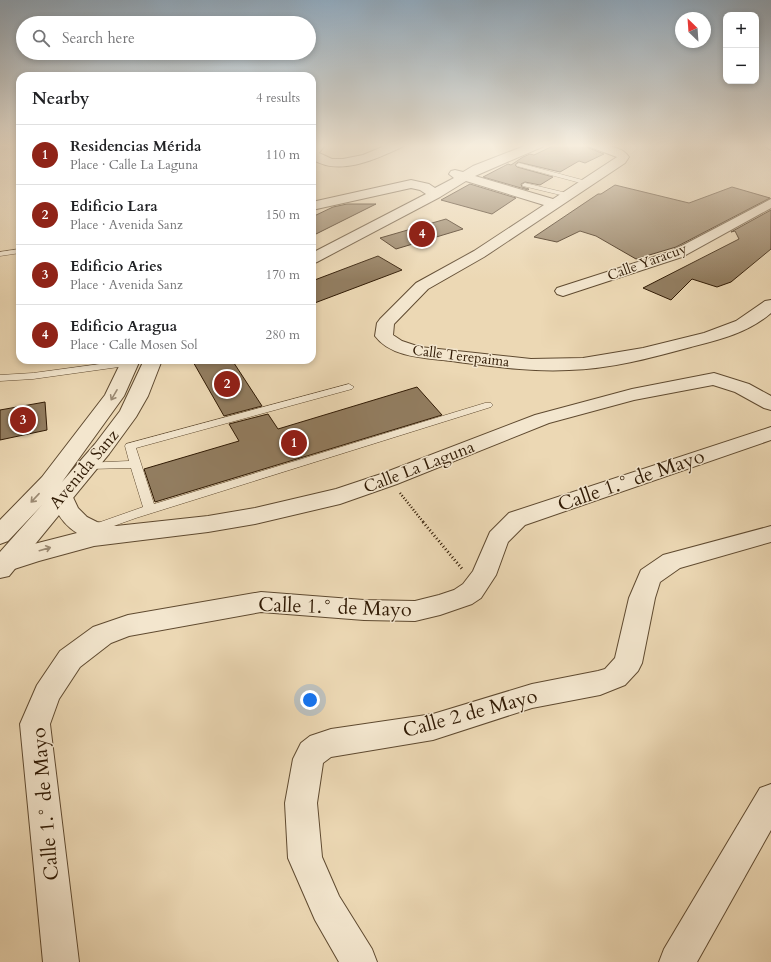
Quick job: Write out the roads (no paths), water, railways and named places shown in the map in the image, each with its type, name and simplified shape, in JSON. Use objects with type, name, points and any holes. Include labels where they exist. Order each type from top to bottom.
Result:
[{"type":"street","points":[[316,205],[384,190]]},
{"type":"street","points":[[429,190],[435,194]]},
{"type":"street","points":[[316,257],[440,190]]},
{"type":"street","points":[[529,190],[558,196]]},
{"type":"street","name":"Calle Terepaima","points":[[572,190],[558,196],[479,254],[422,286],[386,323],[384,336],[389,341],[401,347],[420,352],[510,362],[568,365],[629,357],[709,338],[737,328],[754,319],[771,305]]},
{"type":"street","name":"Calle Yaracuy","points":[[563,291],[677,254],[771,203]]},
{"type":"street","name":"Avenida Sanz","points":[[0,535],[50,482],[114,396],[129,364]]},
{"type":"street","name":"Avenida Sanz","points":[[4,566],[129,413],[151,364]]},
{"type":"street","name":"Calle La Laguna","points":[[4,566],[65,544],[94,537],[208,524],[255,516],[340,496],[389,479],[542,419],[632,395],[714,379],[742,388],[771,404]]},
{"type":"street","name":"Calle 1.° de Mayo","points":[[61,962],[35,724],[47,694],[70,659],[102,635],[128,626],[261,602],[364,610],[415,611],[440,605],[464,597],[472,591],[484,574],[498,538],[517,519],[771,433]]},
{"type":"street","name":"Calle La Laguna","points":[[62,496],[64,505],[69,515],[77,522],[92,529],[120,534]]},
{"type":"street","name":"Calle 2 de Mayo","points":[[359,962],[327,908],[305,858],[301,803],[308,759],[312,752],[321,746],[331,743],[433,727],[532,696],[600,683],[615,677],[628,663],[642,598],[650,577],[672,561],[771,534]]},
{"type":"street","points":[[677,962],[771,799]]},
{"type":"lane","points":[[541,190],[558,196]]},
{"type":"lane","points":[[556,190],[558,196]]},
{"type":"lane","points":[[0,254],[16,252]]},
{"type":"lane","points":[[0,378],[33,376],[116,364]]},
{"type":"lane","points":[[150,510],[130,448],[133,445],[348,388]]},
{"type":"lane","points":[[92,529],[488,405]]},
{"type":"lane","points":[[88,465],[136,464]]},
{"type":"place","name":"Edificio Aragua","points":[[422,234]]},
{"type":"place","name":"Edificio Lara","points":[[227,384]]},
{"type":"place","name":"Edificio Aries","points":[[23,420]]},
{"type":"place","name":"Residencias Mérida","points":[[294,443]]}]
